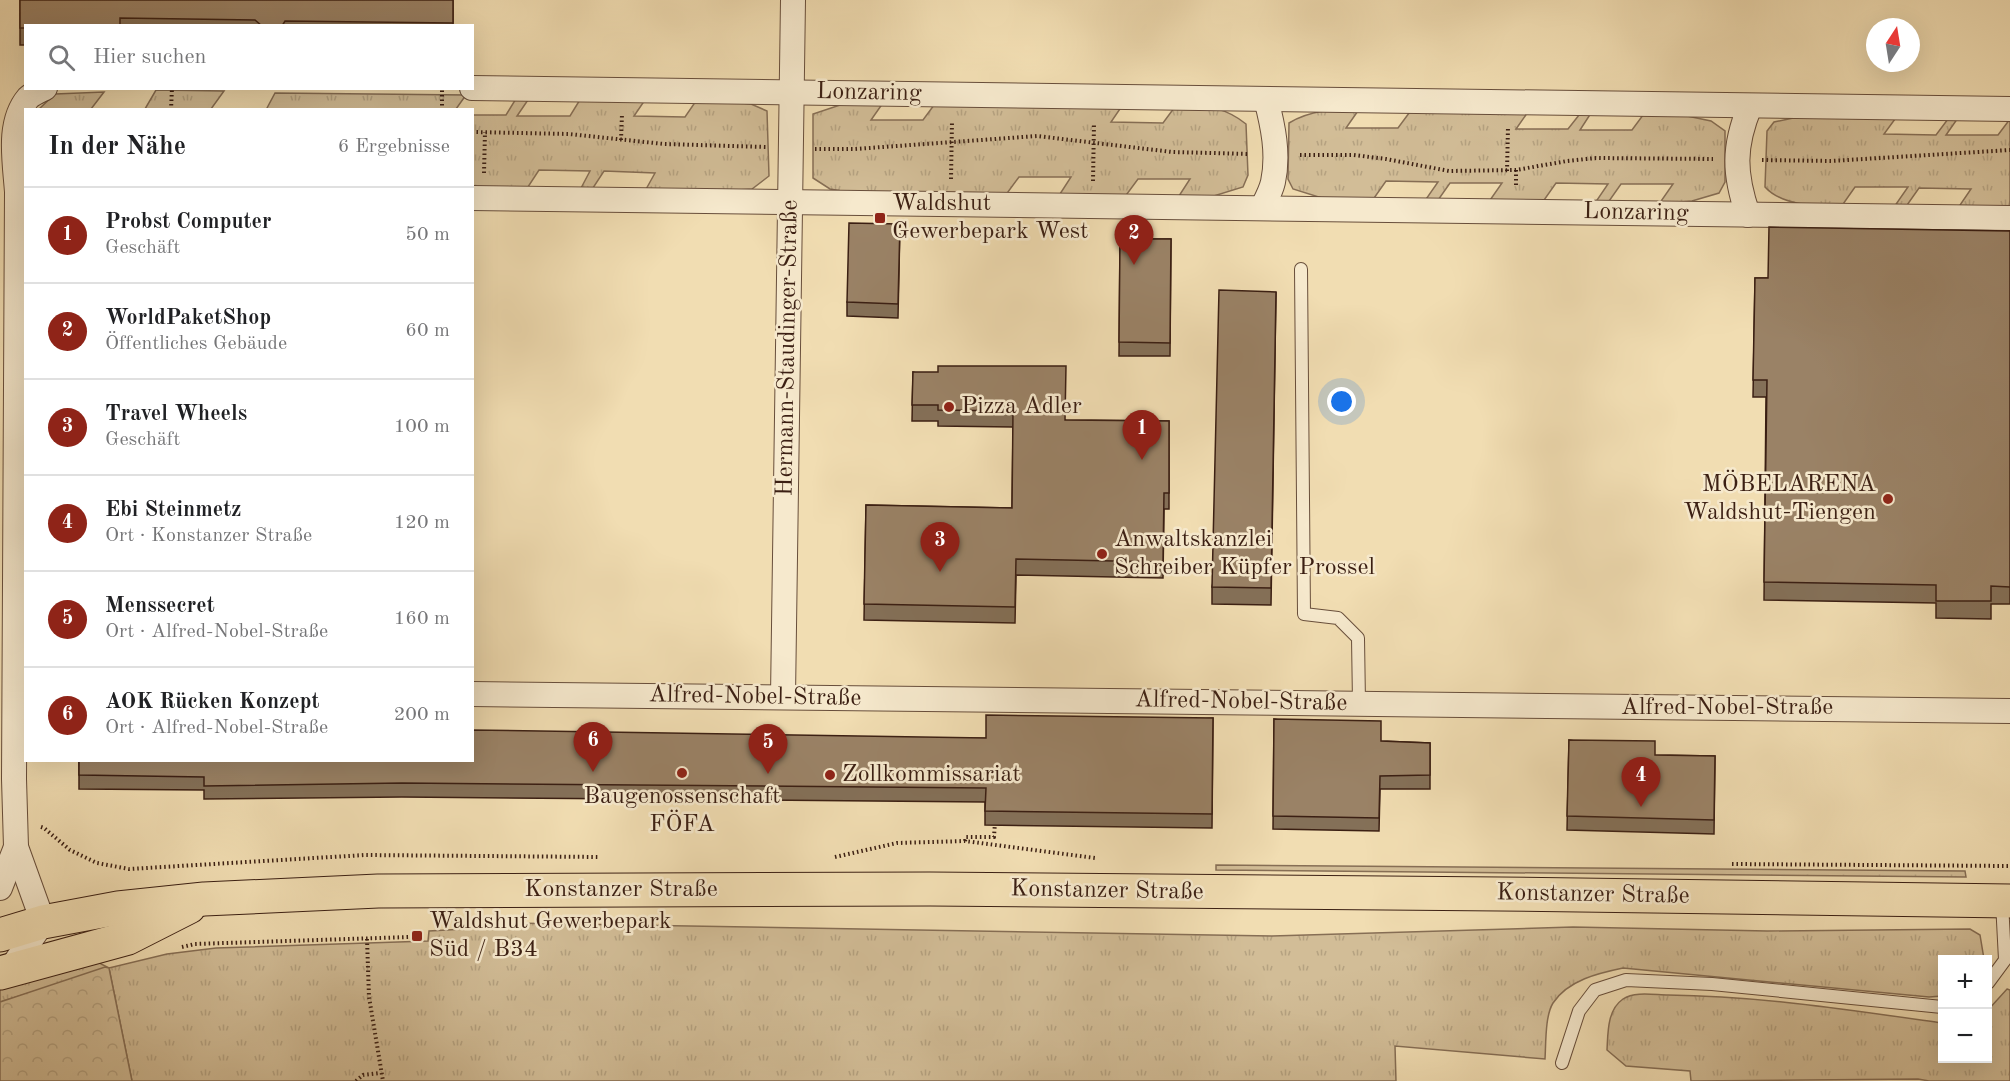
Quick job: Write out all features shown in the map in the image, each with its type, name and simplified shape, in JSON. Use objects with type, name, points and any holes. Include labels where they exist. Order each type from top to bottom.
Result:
[{"type":"main road","name":"Konstanzer Straße","points":[[0,935],[44,922],[118,908],[204,899],[378,891],[942,889],[2006,900]]},
{"type":"main road","name":"Konstanzer Straße","points":[[5,971],[128,938],[204,899]]},
{"type":"street","name":"Hermann-Staudinger-Straße","points":[[783,696],[794,0]]},
{"type":"street","name":"Lonzaring","points":[[474,88],[2010,109]]},
{"type":"street","points":[[5,971],[44,922],[16,847],[13,688],[21,192],[14,138],[19,112],[37,92]]},
{"type":"street","points":[[1262,208],[1273,183],[1276,154],[1273,126],[1266,99]]},
{"type":"street","points":[[1748,215],[1740,191],[1737,160],[1741,129],[1750,106]]},
{"type":"street","name":"Lonzaring","points":[[478,198],[2010,218]]},
{"type":"street","name":"Alfred-Nobel-Straße","points":[[474,694],[2010,711]]},
{"type":"street","points":[[0,888],[16,847]]},
{"type":"lane","points":[[1301,269],[1304,614],[1338,618],[1358,638],[1359,704]]},
{"type":"lane","points":[[1992,978],[2005,960],[2006,900]]},
{"type":"lane","points":[[1562,1063],[1579,1011],[1595,990],[1626,980],[1712,984],[1938,1007]]},
{"type":"path","points":[[171,108],[172,90]]},
{"type":"path","points":[[442,90],[442,108]]},
{"type":"path","points":[[951,204],[952,94]]},
{"type":"path","points":[[1090,206],[1094,96]]},
{"type":"path","points":[[1507,171],[1508,102]]},
{"type":"path","points":[[474,132],[569,134],[664,144],[855,149],[1037,136],[1172,152],[1354,155],[1449,171],[1507,171],[1596,158],[1831,161],[2010,150]]},
{"type":"path","points":[[478,198],[485,132]]},
{"type":"path","points":[[965,841],[966,837],[994,837],[995,817]]},
{"type":"path","points":[[172,948],[195,944],[410,937]]},
{"type":"path","points":[[366,939],[369,997],[383,1081]]},
{"type":"path","points":[[356,1081],[363,1075],[380,1073]]},
{"type":"green space","points":[[156,90],[224,91],[212,108],[146,108]]},
{"type":"green space","points":[[104,92],[92,108],[40,108],[55,94]]},
{"type":"green space","points":[[275,93],[466,95],[457,108],[267,108]]},
{"type":"green space","points":[[517,97],[530,97],[517,116],[570,116],[581,98],[647,97],[634,116],[685,117],[698,98],[751,104],[767,111],[769,176],[752,189],[694,193],[645,191],[655,173],[604,171],[591,191],[580,190],[590,171],[539,170],[526,190],[474,189],[474,115],[506,115]]},
{"type":"green space","points":[[885,100],[871,120],[923,120],[937,101],[1124,103],[1111,122],[1163,123],[1177,104],[1213,108],[1222,110],[1246,124],[1248,175],[1243,187],[1204,199],[1177,199],[1190,179],[1138,179],[1124,198],[1058,197],[1071,177],[1019,177],[1005,196],[866,195],[830,189],[813,178],[813,114],[846,103]]},
{"type":"green space","points":[[1360,108],[1346,128],[1398,128],[1412,109],[1530,109],[1516,129],[1568,129],[1583,110],[1593,110],[1580,130],[1632,130],[1646,111],[1668,112],[1711,121],[1725,131],[1725,182],[1719,193],[1692,201],[1659,204],[1673,184],[1621,184],[1607,204],[1595,203],[1608,184],[1556,183],[1542,203],[1488,203],[1502,183],[1450,183],[1436,203],[1424,202],[1438,182],[1386,181],[1372,201],[1325,199],[1293,189],[1288,179],[1289,123],[1314,113]]},
{"type":"green space","points":[[1812,114],[1898,115],[1884,134],[1936,135],[1951,115],[1960,115],[1946,135],[1998,135],[2010,119],[2010,209],[1958,208],[1971,189],[1919,188],[1905,208],[1894,207],[1908,187],[1855,187],[1841,207],[1800,204],[1781,198],[1765,187],[1767,131],[1774,122]]},
{"type":"green space","points":[[1216,865],[1965,871],[1966,877],[1216,870]]},
{"type":"green space","points":[[510,923],[1272,936],[1573,927],[1767,931],[1970,929],[1980,935],[1983,955],[1938,955],[1938,996],[1929,997],[1623,968],[1604,972],[1575,983],[1559,995],[1553,1003],[1546,1030],[1545,1059],[1395,1046],[1396,1081],[132,1081],[109,968],[167,954],[216,948],[428,941],[429,931]]},
{"type":"green space","points":[[95,956],[101,964],[109,968],[0,1002],[0,987]]},
{"type":"green space","points":[[105,967],[109,968],[132,1081],[0,1081],[0,1002]]},
{"type":"green space","points":[[2007,989],[2010,990],[2010,1081],[1918,1079],[1691,1081],[1690,1071],[1626,1066],[1607,1050],[1609,1022],[1614,1009],[1623,999],[1645,994],[1771,1001],[1938,1022],[1938,1063],[1992,1063],[1992,1006]]},
{"type":"building","points":[[20,0],[453,0],[453,23],[285,21],[283,24],[260,24],[255,20],[120,18],[120,24],[24,24],[24,28],[20,28]]},
{"type":"building","points":[[849,223],[900,224],[898,304],[847,302]]},
{"type":"building","name":"MÖBELARENA Waldshut-Tiengen","points":[[1769,227],[2010,231],[2010,587],[1991,586],[1991,601],[1936,601],[1936,585],[1764,582],[1767,380],[1753,380],[1755,278],[1768,278]]},
{"type":"building","points":[[1120,239],[1171,239],[1170,343],[1119,342]]},
{"type":"building","points":[[1219,290],[1276,292],[1271,588],[1212,587]]},
{"type":"building","points":[[938,366],[1066,366],[1065,420],[1169,421],[1169,493],[1164,493],[1163,562],[1016,559],[1015,607],[864,604],[866,505],[1012,508],[1013,411],[938,410],[938,405],[912,405],[913,372],[938,372]]},
{"type":"building","points":[[986,715],[1213,718],[1212,814],[985,811],[986,788],[402,783],[204,786],[204,777],[79,775],[79,762],[474,762],[474,730],[986,738]]},
{"type":"building","points":[[1274,719],[1381,721],[1381,741],[1430,743],[1430,775],[1380,776],[1379,818],[1273,816]]},
{"type":"building","points":[[1569,740],[1655,741],[1655,755],[1715,756],[1714,820],[1567,816]]},
{"type":"place","name":"Waldshut Gewerbepark West","points":[[880,218]]},
{"type":"place","name":"WorldPaketShop","points":[[1134,265]]},
{"type":"place","name":"Pizza Adler","points":[[949,407]]},
{"type":"place","name":"Probst Computer","points":[[1142,460]]},
{"type":"place","name":"MÖBELARENA Waldshut-Tiengen","points":[[1888,499]]},
{"type":"place","name":"Anwaltskanzlei Schreiber Küpfer Prossel","points":[[1102,554]]},
{"type":"place","name":"Travel Wheels","points":[[940,572]]},
{"type":"place","name":"AOK Rücken Konzept","points":[[593,772]]},
{"type":"place","name":"Baugenossenschaft FÖFA","points":[[682,773]]},
{"type":"place","name":"Menssecret","points":[[768,774]]},
{"type":"place","name":"Zollkommissariat","points":[[830,775]]},
{"type":"place","name":"Ebi Steinmetz","points":[[1641,807]]},
{"type":"place","name":"Waldshut Gewerbepark Süd / B34","points":[[417,936]]}]
